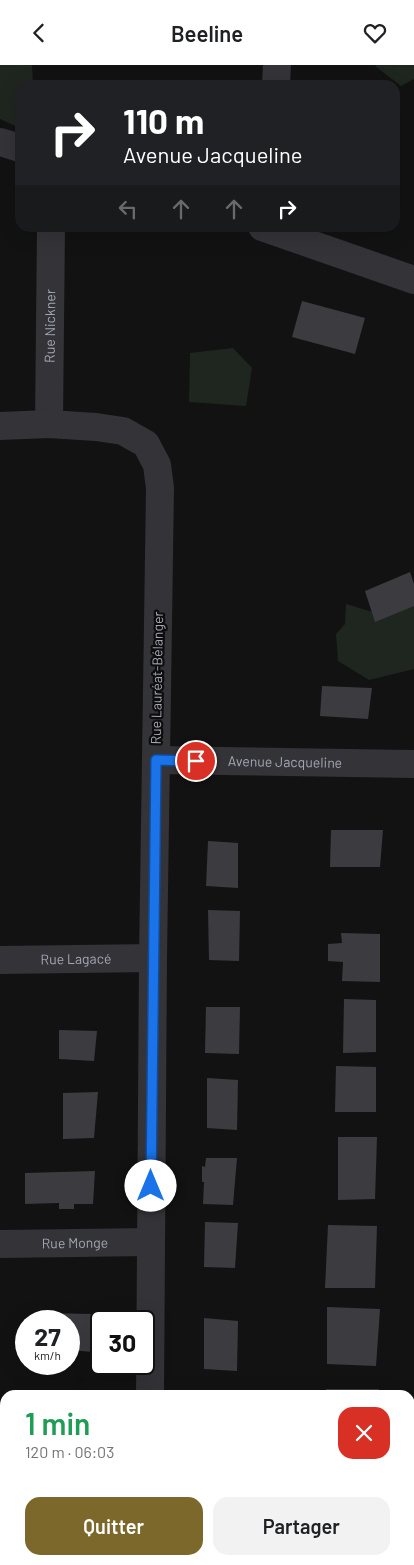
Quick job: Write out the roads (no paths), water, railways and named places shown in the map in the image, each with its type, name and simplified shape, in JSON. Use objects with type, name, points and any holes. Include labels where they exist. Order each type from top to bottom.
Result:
[{"type":"street","points":[[276,80],[277,65]]},
{"type":"street","points":[[0,142],[15,146]]},
{"type":"street","name":"Rue Nickner","points":[[49,425],[51,232]]},
{"type":"street","points":[[278,232],[414,281]]},
{"type":"street","name":"Rue Lauréat-Bélanger","points":[[0,426],[49,425],[96,427],[123,431],[146,444],[156,465],[160,488],[153,958],[150,1390]]},
{"type":"street","name":"Avenue Jacqueline","points":[[156,760],[414,764]]},
{"type":"street","name":"Rue Lagacé","points":[[0,960],[153,958]]},
{"type":"street","name":"Rue Monge","points":[[0,1244],[151,1243]]}]
